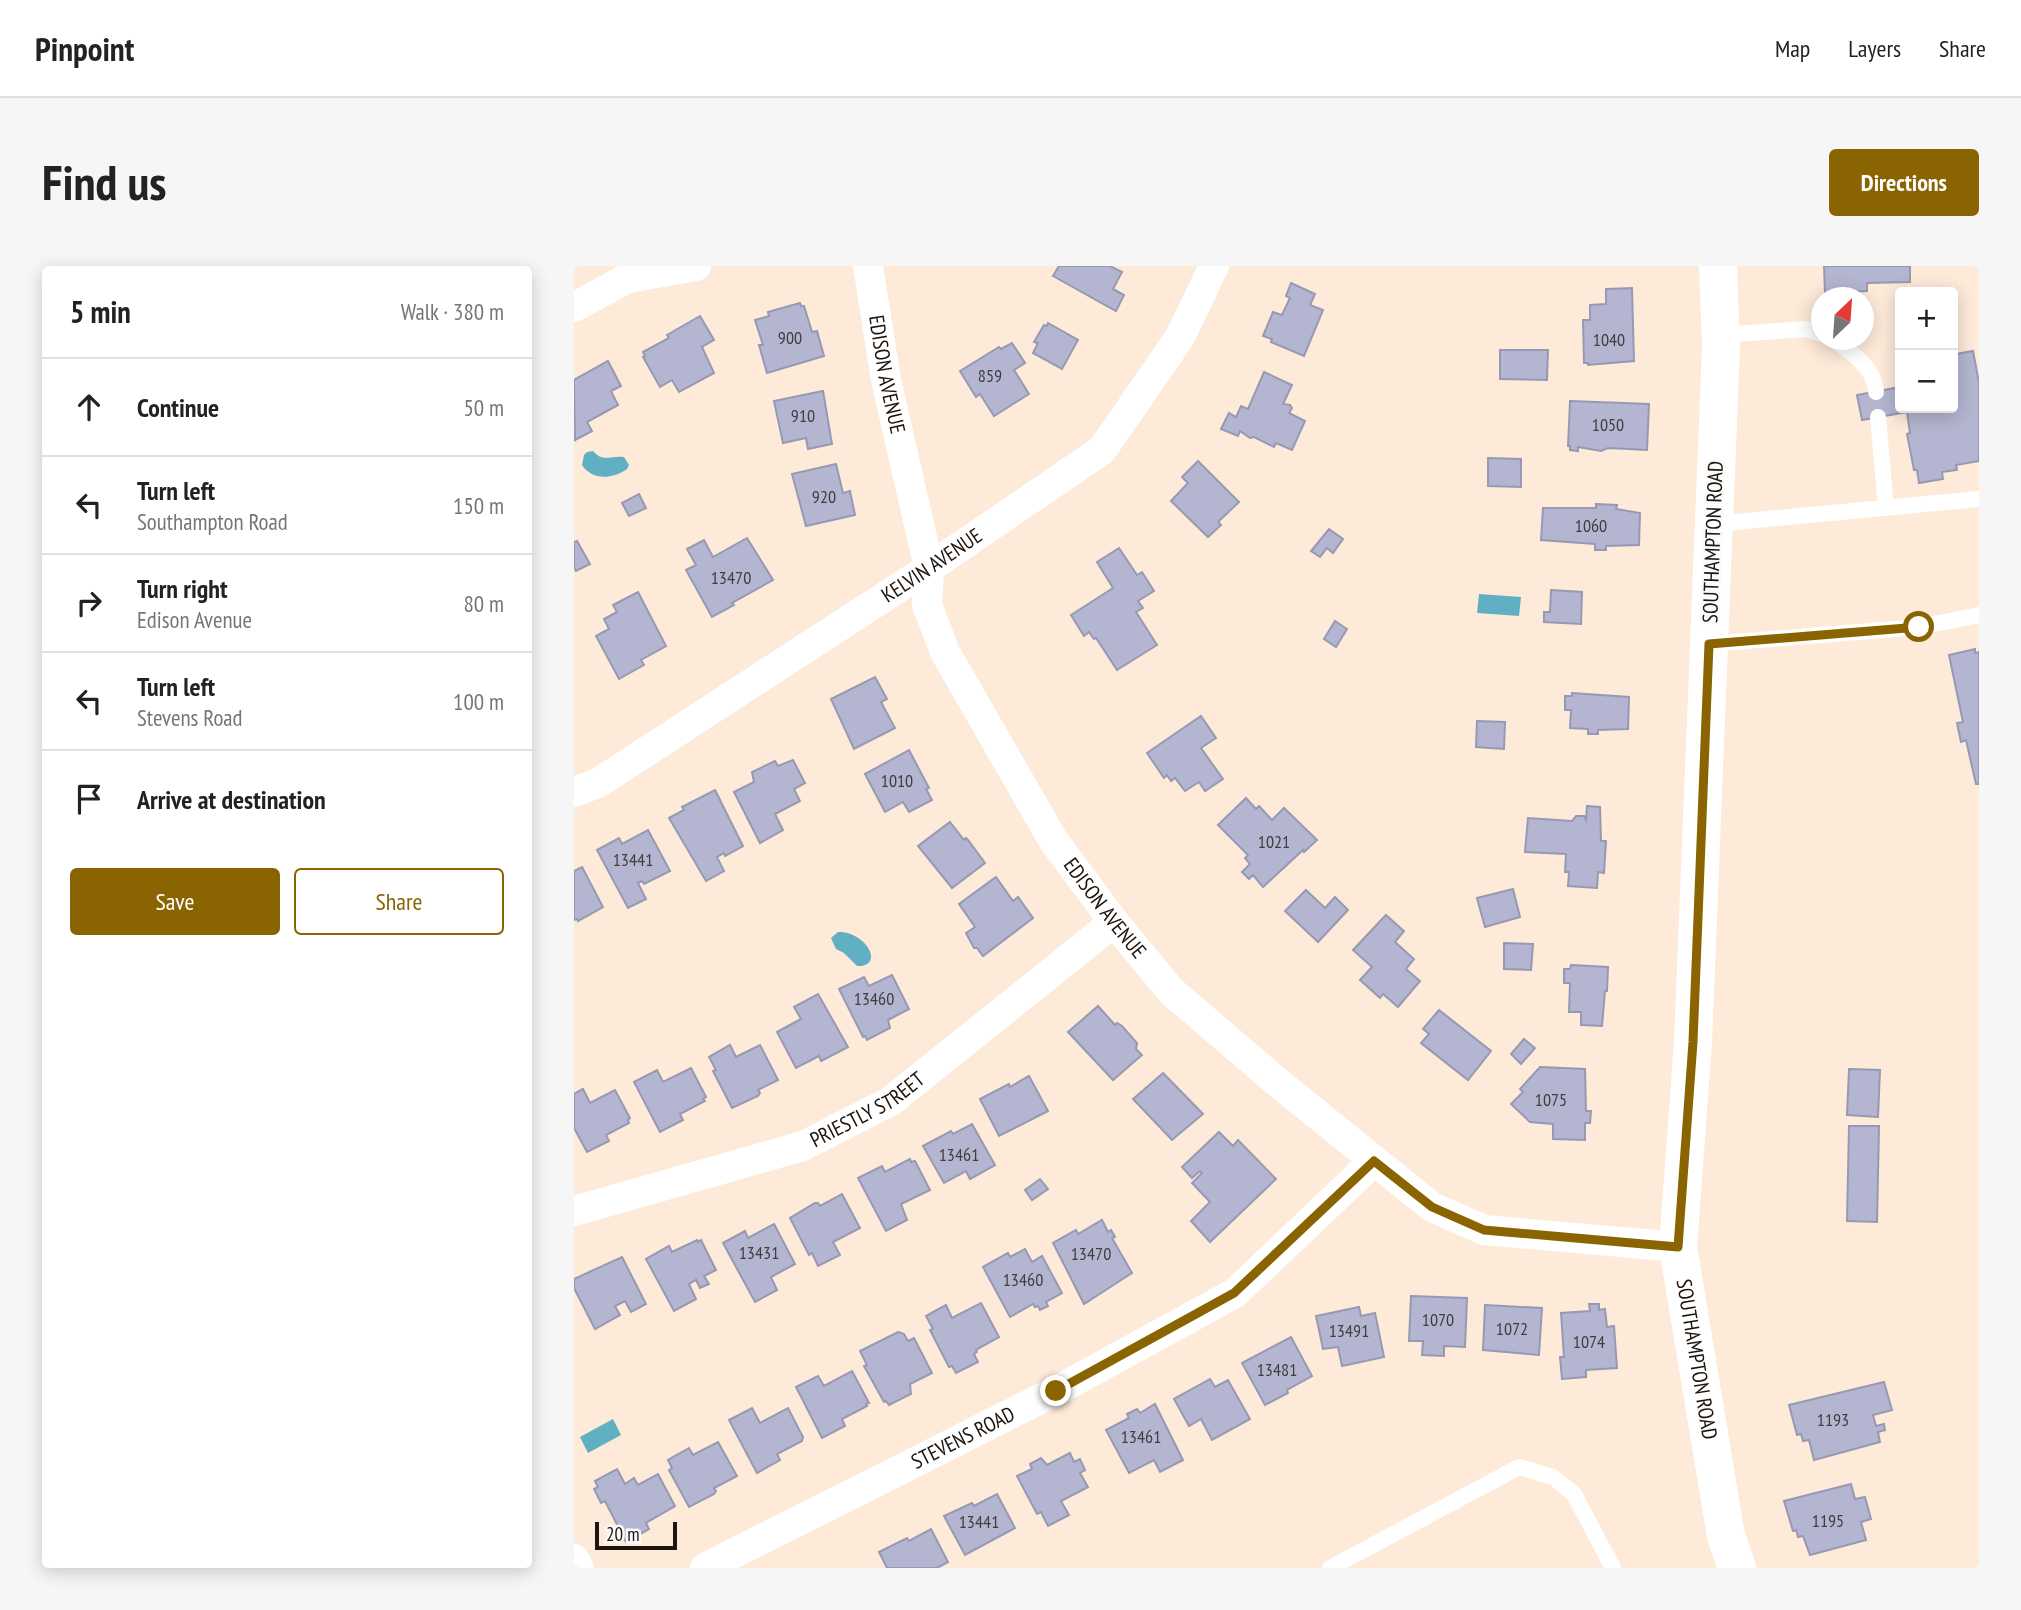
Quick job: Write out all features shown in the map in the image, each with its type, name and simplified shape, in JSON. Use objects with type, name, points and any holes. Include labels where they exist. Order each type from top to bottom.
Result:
[{"type":"street","points":[[574,307],[628,278],[696,266]]},
{"type":"street","name":"EDISON AVENUE","points":[[868,266],[886,380],[929,568],[926,605],[945,652],[1053,839],[1114,922],[1171,991],[1432,1207],[1484,1230],[1678,1247]]},
{"type":"street","name":"KELVIN AVENUE","points":[[574,792],[598,783],[929,568],[1102,450],[1181,337],[1214,266]]},
{"type":"street","name":"SOUTHAMPTON ROAD","points":[[1718,266],[1721,335],[1693,1042],[1678,1247],[1726,1536],[1737,1568]]},
{"type":"street","name":"PRIESTLY STREET","points":[[574,1211],[803,1146],[891,1101],[1114,922]]},
{"type":"street","name":"STEVENS ROAD","points":[[705,1568],[1056,1391],[1234,1293],[1374,1161]]},
{"type":"street","points":[[574,1559],[579,1568]]},
{"type":"lane","points":[[1721,335],[1811,330]]},
{"type":"lane","points":[[1848,350],[1875,379],[1876,391]]},
{"type":"lane","points":[[1878,417],[1886,508]]},
{"type":"lane","points":[[1714,524],[1979,499]]},
{"type":"lane","points":[[1709,644],[1919,627],[1979,615]]},
{"type":"lane","points":[[1330,1568],[1520,1467],[1553,1477],[1574,1494],[1613,1568]]},
{"type":"water","points":[[593,451],[604,458],[624,457],[629,465],[627,469],[609,476],[591,474],[582,465],[584,455]]},
{"type":"water","points":[[1479,594],[1521,597],[1519,616],[1477,613]]},
{"type":"water","points":[[838,932],[848,933],[864,943],[871,955],[866,965],[857,966],[836,949],[831,938]]},
{"type":"water","points":[[613,1419],[621,1435],[588,1453],[580,1437]]},
{"type":"building","points":[[1059,266],[1110,266],[1122,272],[1113,289],[1124,295],[1116,311],[1053,276]]},
{"type":"building","points":[[1824,266],[1910,266],[1910,282],[1867,283],[1867,287],[1825,287]]},
{"type":"building","points":[[1291,283],[1315,294],[1310,305],[1323,310],[1304,356],[1263,336],[1273,312],[1282,315],[1290,298],[1286,296]]},
{"type":"building","points":[[1632,288],[1634,361],[1588,365],[1584,363],[1583,320],[1590,320],[1590,305],[1606,304],[1606,289]]},
{"type":"building","points":[[800,303],[804,306],[812,332],[817,331],[824,356],[767,373],[759,345],[763,345],[755,320],[769,316],[768,312]]},
{"type":"building","points":[[700,316],[714,340],[702,347],[714,373],[679,392],[672,380],[660,387],[643,357],[643,352]]},
{"type":"building","points":[[1048,323],[1078,340],[1062,369],[1033,353],[1038,343],[1034,342]]},
{"type":"building","points":[[1012,343],[1025,363],[1014,370],[1029,394],[994,416],[980,394],[976,397],[960,371],[999,347],[1001,349]]},
{"type":"building","points":[[1500,350],[1548,350],[1547,380],[1500,379]]},
{"type":"building","points":[[1973,351],[1979,383],[1979,461],[1956,465],[1957,470],[1942,472],[1943,479],[1919,483],[1907,434],[1910,433],[1907,413],[1958,413],[1958,354]]},
{"type":"building","points":[[608,361],[621,386],[611,391],[618,405],[587,422],[592,431],[575,440],[574,380]]},
{"type":"building","points":[[1264,372],[1292,385],[1283,404],[1290,405],[1292,408],[1289,413],[1305,421],[1292,450],[1276,443],[1274,447],[1240,431],[1238,436],[1221,429],[1229,413],[1236,417],[1241,406],[1248,409]]},
{"type":"building","points":[[1895,388],[1895,413],[1901,413],[1862,420],[1857,395]]},
{"type":"building","points":[[823,391],[832,444],[808,449],[806,438],[783,443],[774,401]]},
{"type":"building","points":[[1570,401],[1649,404],[1647,450],[1608,448],[1601,451],[1578,447],[1578,451],[1570,450]]},
{"type":"building","points":[[1488,458],[1521,459],[1521,487],[1488,486]]},
{"type":"building","points":[[1198,461],[1239,502],[1218,522],[1221,525],[1208,537],[1171,501],[1188,483],[1182,477]]},
{"type":"building","points":[[836,464],[843,493],[850,491],[855,515],[806,526],[792,474]]},
{"type":"building","points":[[639,494],[646,508],[629,516],[622,503]]},
{"type":"building","points":[[1596,504],[1617,505],[1616,509],[1640,513],[1639,545],[1606,546],[1606,550],[1595,550],[1595,544],[1541,540],[1543,508],[1596,508]]},
{"type":"building","points":[[1329,529],[1343,539],[1333,553],[1327,548],[1320,557],[1311,551]]},
{"type":"building","points":[[747,538],[773,580],[712,617],[686,570],[696,565],[687,549],[704,540],[713,557]]},
{"type":"building","points":[[577,541],[590,564],[576,571],[574,542]]},
{"type":"building","points":[[1119,548],[1137,575],[1142,572],[1154,591],[1138,601],[1143,608],[1136,612],[1157,645],[1117,670],[1096,638],[1089,632],[1084,636],[1071,615],[1113,588],[1097,562]]},
{"type":"building","points":[[1551,590],[1582,592],[1581,624],[1544,622],[1544,612],[1550,612]]},
{"type":"building","points":[[638,592],[666,646],[641,660],[644,665],[619,679],[596,636],[609,629],[604,619],[617,612],[613,605]]},
{"type":"building","points":[[1335,621],[1347,629],[1336,647],[1324,639]]},
{"type":"building","points":[[1975,649],[1975,653],[1979,652],[1979,784],[1976,784],[1966,740],[1961,742],[1957,723],[1963,722],[1949,655]]},
{"type":"building","points":[[875,677],[887,699],[881,702],[895,728],[854,749],[831,699]]},
{"type":"building","points":[[1572,693],[1629,697],[1628,729],[1598,730],[1598,734],[1588,734],[1588,729],[1570,728],[1571,710],[1565,710],[1565,696],[1572,696]]},
{"type":"building","points":[[1201,716],[1216,738],[1201,748],[1223,779],[1205,791],[1199,782],[1185,791],[1175,778],[1171,781],[1167,775],[1164,778],[1147,753]]},
{"type":"building","points":[[1477,721],[1505,722],[1504,749],[1476,747]]},
{"type":"building","points":[[909,750],[929,788],[926,789],[932,800],[909,812],[903,802],[885,812],[865,774]]},
{"type":"building","points":[[793,760],[805,783],[794,789],[800,801],[775,814],[783,830],[760,843],[734,792],[754,782],[752,772],[775,761],[778,766]]},
{"type":"building","points":[[715,790],[743,846],[725,856],[724,853],[717,857],[724,871],[706,881],[669,818],[684,810],[682,807]]},
{"type":"building","points":[[1246,798],[1256,809],[1259,806],[1272,820],[1284,808],[1317,840],[1263,887],[1253,875],[1249,879],[1242,872],[1250,864],[1245,858],[1248,855],[1218,825]]},
{"type":"building","points":[[1587,806],[1600,807],[1601,841],[1606,841],[1604,873],[1598,872],[1597,888],[1568,886],[1569,872],[1565,872],[1566,854],[1525,852],[1528,818],[1572,821],[1576,816],[1584,816],[1586,820]]},
{"type":"building","points":[[950,822],[985,863],[952,888],[918,846]]},
{"type":"building","points":[[648,830],[670,871],[644,884],[642,881],[638,883],[646,899],[628,908],[597,850],[619,838],[622,844]]},
{"type":"building","points":[[582,867],[603,907],[578,921],[574,920],[574,871]]},
{"type":"building","points":[[996,877],[1013,901],[1018,897],[1033,918],[983,956],[974,948],[966,933],[975,927],[959,904]]},
{"type":"building","points":[[1513,889],[1520,917],[1485,927],[1477,898]]},
{"type":"building","points":[[1306,890],[1325,908],[1335,897],[1348,910],[1318,942],[1285,911]]},
{"type":"building","points":[[1386,915],[1404,931],[1395,942],[1414,959],[1406,969],[1420,981],[1398,1007],[1383,994],[1380,998],[1360,980],[1372,967],[1353,950]]},
{"type":"building","points":[[1504,943],[1533,944],[1531,970],[1504,969]]},
{"type":"building","points":[[1571,965],[1608,967],[1602,1026],[1581,1025],[1581,1012],[1569,1012],[1570,983],[1564,983],[1564,969],[1570,969]]},
{"type":"building","points":[[892,975],[909,1009],[888,1020],[890,1028],[867,1040],[839,989],[864,977],[869,986]]},
{"type":"building","points":[[818,994],[848,1047],[821,1061],[819,1056],[796,1068],[777,1032],[801,1019],[794,1007]]},
{"type":"building","points":[[1098,1006],[1115,1025],[1117,1023],[1122,1026],[1137,1043],[1136,1049],[1142,1055],[1113,1080],[1068,1032]]},
{"type":"building","points":[[1439,1010],[1491,1051],[1468,1080],[1421,1043],[1429,1034],[1423,1029]]},
{"type":"building","points":[[1524,1039],[1535,1048],[1521,1064],[1511,1054]]},
{"type":"building","points":[[730,1045],[736,1057],[760,1045],[778,1080],[758,1090],[758,1096],[732,1108],[713,1071],[716,1070],[709,1057]]},
{"type":"building","points":[[1540,1067],[1585,1069],[1586,1111],[1591,1111],[1590,1123],[1585,1123],[1585,1140],[1553,1139],[1553,1124],[1530,1122],[1511,1104],[1523,1092],[1520,1089]]},
{"type":"building","points":[[691,1068],[706,1097],[703,1099],[705,1101],[680,1114],[683,1120],[660,1132],[634,1082],[657,1070],[663,1082]]},
{"type":"building","points":[[1849,1069],[1880,1070],[1878,1117],[1847,1115]]},
{"type":"building","points":[[1163,1073],[1203,1114],[1172,1140],[1133,1099]]},
{"type":"building","points":[[1029,1076],[1048,1111],[999,1136],[980,1099]]},
{"type":"building","points":[[583,1089],[590,1103],[615,1090],[630,1118],[629,1123],[606,1135],[609,1141],[587,1152],[574,1128],[574,1094]]},
{"type":"building","points":[[972,1124],[995,1165],[970,1179],[966,1171],[944,1183],[923,1146],[951,1131],[953,1134]]},
{"type":"building","points":[[1849,1126],[1879,1126],[1877,1222],[1847,1221]]},
{"type":"building","points":[[1219,1132],[1233,1146],[1238,1140],[1276,1179],[1210,1242],[1191,1221],[1210,1202],[1192,1183],[1202,1173],[1200,1171],[1192,1178],[1182,1167]]},
{"type":"building","points":[[910,1159],[911,1162],[915,1161],[930,1190],[901,1204],[907,1220],[886,1231],[858,1178],[882,1166],[885,1172]]},
{"type":"building","points":[[1040,1179],[1048,1189],[1032,1200],[1025,1190]]},
{"type":"building","points":[[842,1194],[860,1228],[833,1242],[840,1255],[818,1266],[812,1253],[809,1255],[790,1218],[815,1203],[820,1206]]},
{"type":"building","points":[[1102,1220],[1108,1232],[1111,1230],[1115,1237],[1112,1238],[1132,1273],[1084,1304],[1053,1243],[1076,1230],[1078,1234]]},
{"type":"building","points":[[774,1224],[795,1264],[771,1277],[777,1290],[755,1302],[723,1243],[745,1231],[748,1238]]},
{"type":"building","points":[[701,1240],[716,1270],[704,1276],[709,1284],[700,1288],[696,1280],[689,1284],[696,1299],[674,1311],[646,1259],[669,1246],[672,1252]]},
{"type":"building","points":[[1025,1249],[1032,1262],[1042,1256],[1062,1293],[1046,1302],[1048,1306],[1040,1310],[1033,1304],[1010,1317],[983,1267],[1008,1253],[1010,1257]]},
{"type":"building","points":[[622,1257],[646,1304],[631,1312],[625,1301],[615,1306],[620,1315],[595,1329],[574,1288],[574,1279]]},
{"type":"building","points":[[1411,1296],[1467,1298],[1465,1347],[1444,1346],[1444,1356],[1422,1355],[1423,1341],[1409,1341]]},
{"type":"building","points":[[981,1303],[999,1337],[976,1350],[974,1354],[978,1362],[956,1373],[952,1366],[949,1367],[930,1330],[933,1329],[926,1316],[946,1305],[952,1318]]},
{"type":"building","points":[[1589,1304],[1599,1304],[1599,1310],[1605,1309],[1607,1327],[1614,1326],[1617,1368],[1586,1370],[1586,1377],[1562,1379],[1560,1357],[1564,1357],[1561,1313],[1590,1311]]},
{"type":"building","points":[[1485,1305],[1542,1308],[1539,1355],[1483,1350]]},
{"type":"building","points":[[1359,1307],[1361,1316],[1375,1313],[1384,1357],[1342,1366],[1338,1347],[1323,1349],[1316,1316]]},
{"type":"building","points":[[898,1332],[904,1334],[908,1341],[914,1338],[932,1373],[910,1384],[911,1394],[889,1405],[884,1402],[864,1366],[867,1365],[860,1351]]},
{"type":"building","points":[[1291,1337],[1312,1376],[1265,1405],[1242,1363]]},
{"type":"building","points":[[852,1371],[869,1403],[842,1419],[845,1426],[822,1438],[796,1387],[818,1376],[824,1386]]},
{"type":"building","points":[[1210,1379],[1215,1387],[1228,1380],[1250,1419],[1212,1440],[1201,1419],[1189,1426],[1174,1399]]},
{"type":"building","points":[[1884,1382],[1892,1410],[1873,1415],[1876,1426],[1884,1424],[1885,1430],[1878,1432],[1880,1442],[1814,1460],[1809,1440],[1803,1441],[1801,1434],[1797,1435],[1789,1405]]},
{"type":"building","points":[[1155,1404],[1183,1460],[1160,1472],[1154,1460],[1129,1473],[1106,1430],[1129,1418],[1127,1414],[1137,1409],[1140,1413]]},
{"type":"building","points":[[752,1408],[760,1423],[788,1408],[803,1437],[802,1441],[777,1454],[780,1460],[757,1473],[729,1420]]},
{"type":"building","points":[[718,1442],[737,1476],[714,1488],[714,1494],[689,1507],[669,1470],[672,1468],[668,1460],[689,1448],[693,1455]]},
{"type":"building","points":[[1070,1453],[1074,1462],[1080,1459],[1085,1470],[1080,1473],[1088,1487],[1061,1501],[1069,1515],[1048,1526],[1041,1512],[1037,1514],[1017,1476],[1032,1469],[1030,1464],[1041,1458],[1047,1465]]},
{"type":"building","points":[[617,1469],[625,1484],[634,1478],[638,1485],[658,1474],[675,1506],[646,1523],[649,1529],[626,1542],[605,1501],[601,1503],[594,1489],[598,1487],[595,1481]]},
{"type":"building","points":[[1851,1484],[1855,1499],[1865,1497],[1871,1519],[1861,1522],[1866,1540],[1810,1555],[1803,1536],[1798,1537],[1796,1530],[1793,1531],[1784,1501]]},
{"type":"building","points":[[997,1494],[1015,1528],[965,1555],[944,1516],[972,1503],[974,1506]]},
{"type":"building","points":[[931,1529],[948,1562],[937,1568],[887,1568],[879,1552]]},
{"type":"route","points":[[1056,1391],[1234,1293],[1374,1161],[1432,1207],[1484,1230],[1678,1247],[1693,1042],[1709,644],[1919,627]]}]
